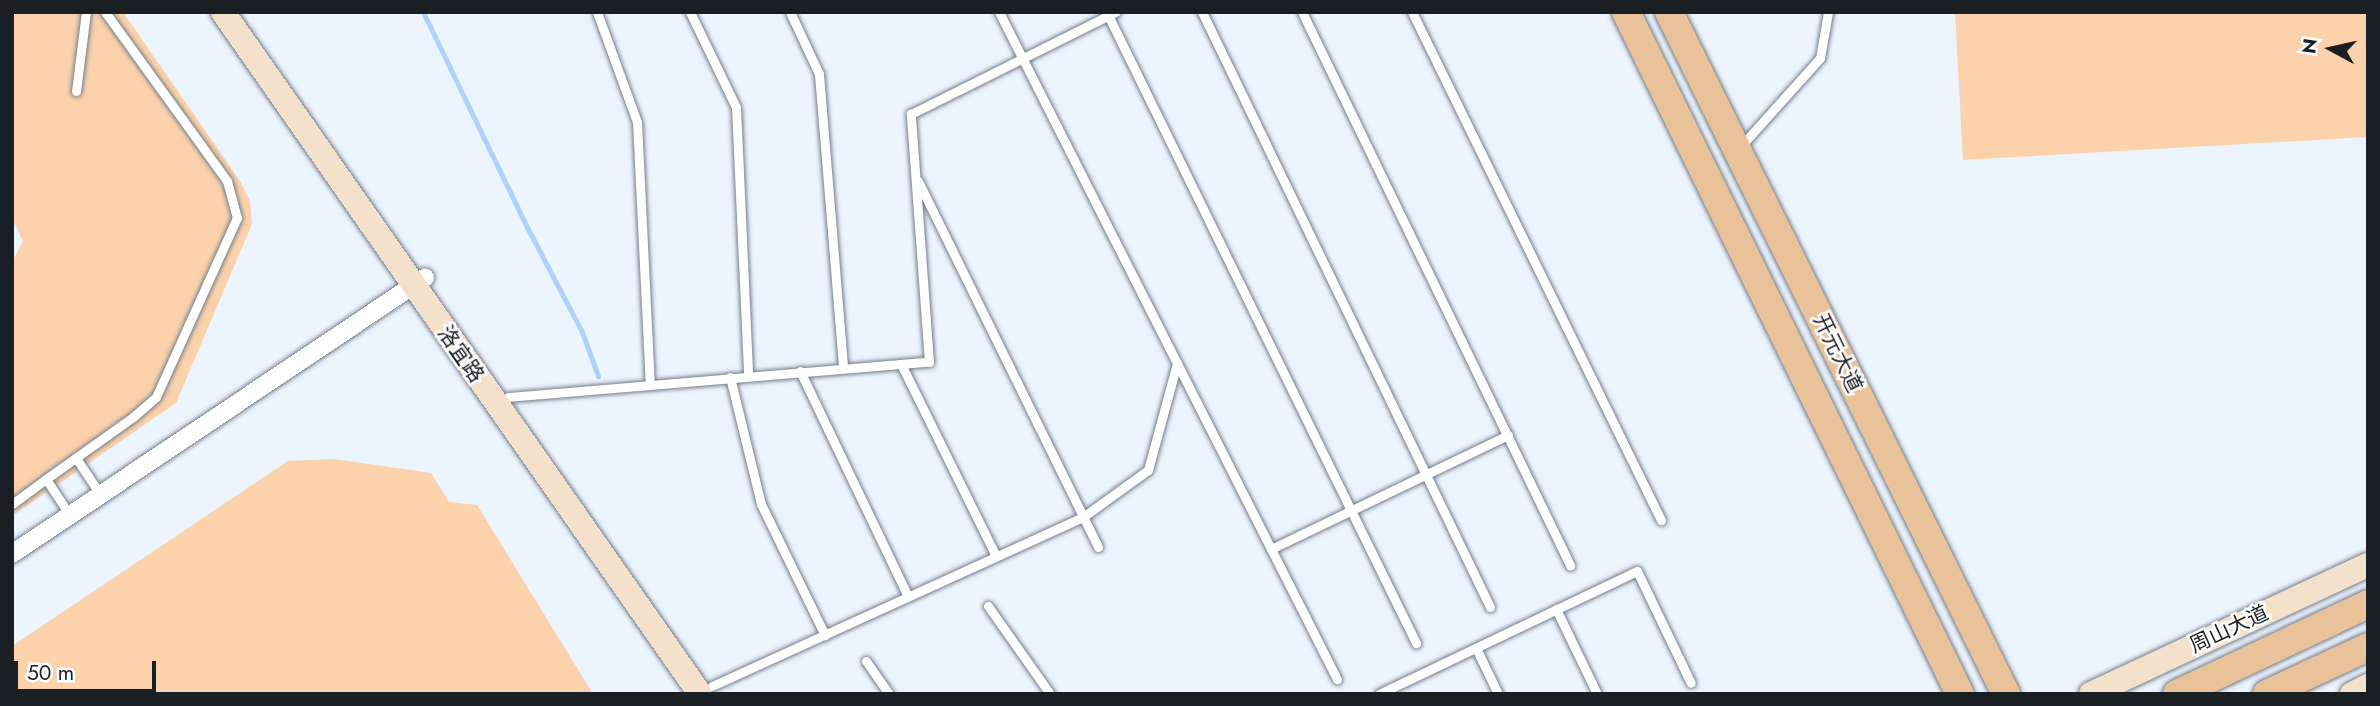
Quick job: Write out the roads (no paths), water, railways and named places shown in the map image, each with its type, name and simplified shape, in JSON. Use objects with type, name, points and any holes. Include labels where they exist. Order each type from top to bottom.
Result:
[{"type":"main road","name":"开元大道","points":[[1626,12],[1960,694]]},
{"type":"main road","name":"开元大道","points":[[1669,12],[2006,694]]},
{"type":"main road","name":"周山大道","points":[[2177,694],[2368,604]]},
{"type":"main road","points":[[2267,694],[2368,647]]},
{"type":"street","name":"洛宜路","points":[[223,12],[710,691]]},
{"type":"street","name":"洛宜路","points":[[240,12],[419,282],[508,397],[710,691]]},
{"type":"street","points":[[12,554],[419,282]]},
{"type":"street","name":"周山大道","points":[[2091,694],[2368,565]]},
{"type":"street","points":[[2121,694],[2145,668]]},
{"type":"street","points":[[2352,694],[2368,686]]},
{"type":"lane","points":[[76,91],[86,12]]},
{"type":"lane","points":[[12,503],[133,417],[156,397],[237,218],[227,181],[105,12]]},
{"type":"lane","points":[[597,12],[637,122],[650,385]]},
{"type":"lane","points":[[690,12],[736,107],[748,375]]},
{"type":"lane","points":[[790,12],[819,74],[843,368]]},
{"type":"lane","points":[[999,12],[1337,679]]},
{"type":"lane","points":[[1202,12],[1490,607]]},
{"type":"lane","points":[[1303,12],[1570,565]]},
{"type":"lane","points":[[1412,12],[1661,520]]},
{"type":"lane","points":[[1737,150],[1820,58],[1828,12]]},
{"type":"lane","points":[[508,397],[929,362],[911,114],[1110,13],[1416,643]]},
{"type":"lane","points":[[915,177],[1098,547]]},
{"type":"lane","points":[[710,691],[908,596],[1083,517],[1148,470],[1177,363]]},
{"type":"lane","points":[[901,364],[996,556]]},
{"type":"lane","points":[[800,371],[908,596]]},
{"type":"lane","points":[[730,377],[761,504],[825,635]]},
{"type":"lane","points":[[1271,549],[1508,435]]},
{"type":"lane","points":[[76,458],[100,494]]},
{"type":"lane","points":[[46,479],[69,514]]},
{"type":"lane","points":[[1379,694],[1396,690],[1476,648],[1637,571],[1691,683]]},
{"type":"lane","points":[[988,606],[1049,694]]},
{"type":"lane","points":[[1556,609],[1597,694]]},
{"type":"lane","points":[[1476,648],[1498,694]]},
{"type":"lane","points":[[866,661],[889,694]]},
{"type":"waterway","points":[[423,12],[528,229],[582,332],[598,376]]}]
